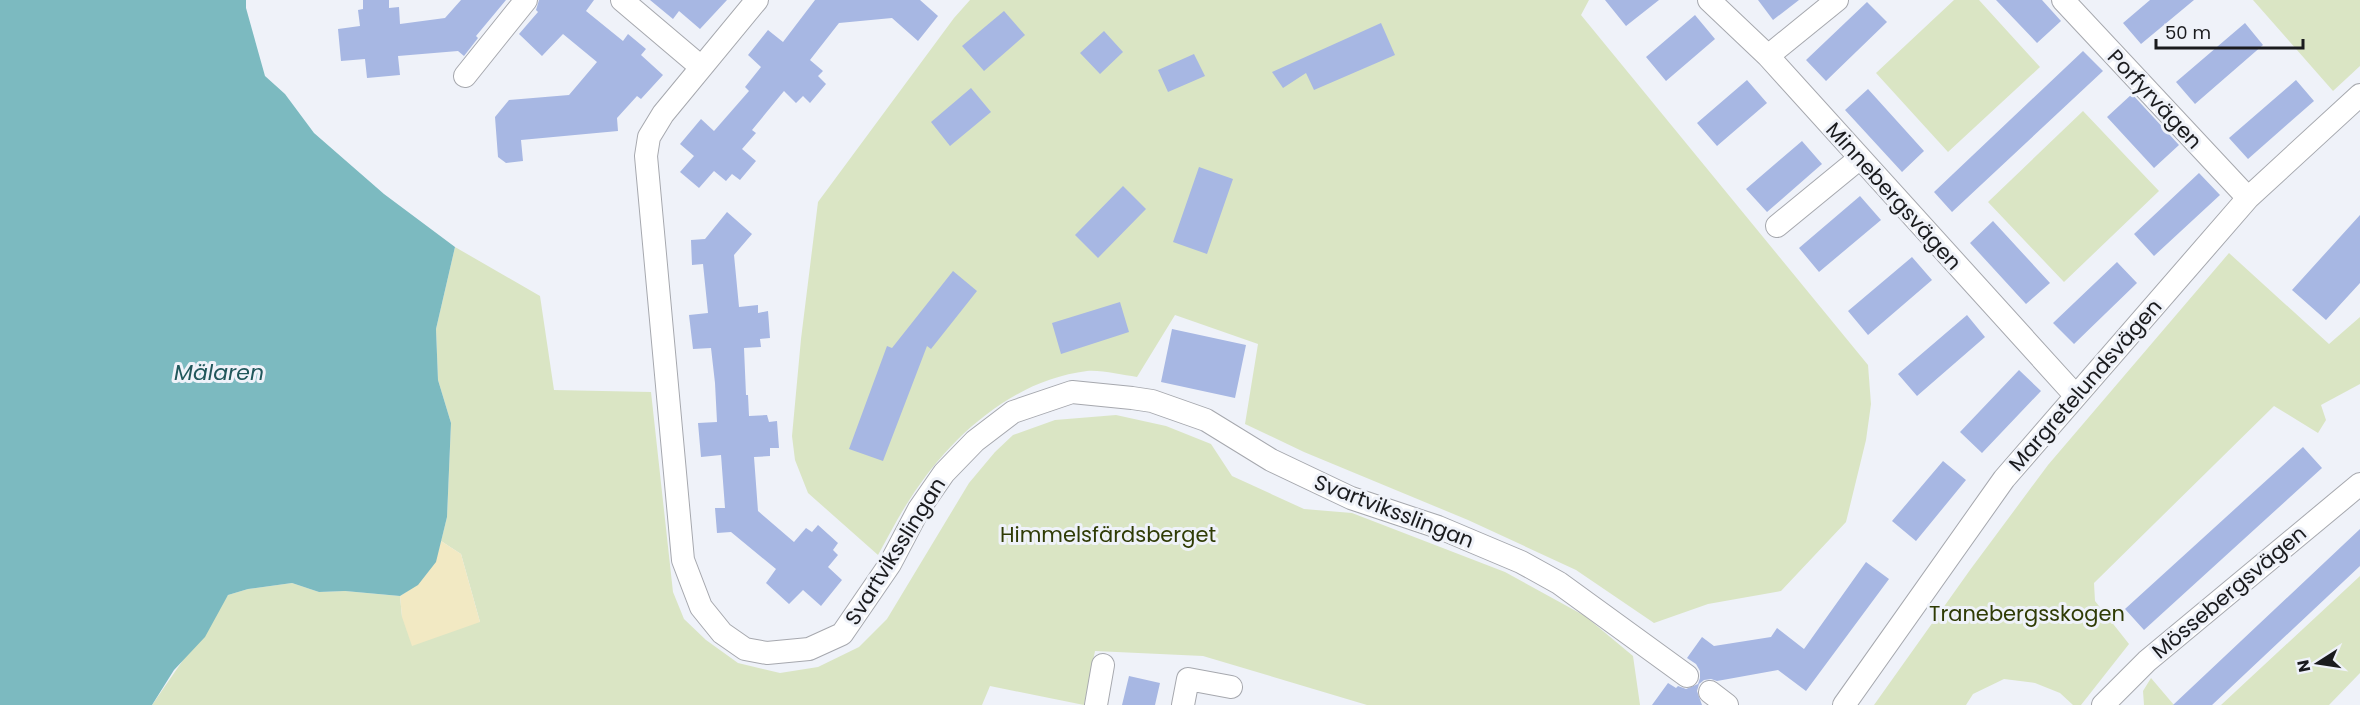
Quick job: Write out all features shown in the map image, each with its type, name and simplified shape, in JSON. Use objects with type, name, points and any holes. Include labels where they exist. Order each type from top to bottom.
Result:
[{"type":"street","points":[[465,76],[526,0]]},
{"type":"street","points":[[622,0],[701,67]]},
{"type":"street","name":"Svartviksslingan","points":[[757,0],[663,114],[649,137],[646,156],[683,560],[700,607],[722,633],[745,649],[767,653],[809,649],[842,634],[890,564],[919,509],[944,473],[975,441],[1013,412],[1072,392],[1152,401],[1206,420],[1271,460],[1351,498],[1438,527],[1521,562],[1583,599],[1687,676]]},
{"type":"street","name":"Minnebergsvägen","points":[[1709,0],[1768,56],[2075,395]]},
{"type":"street","points":[[1768,56],[1837,0]]},
{"type":"street","name":"Porfyrvägen","points":[[2063,0],[2248,198]]},
{"type":"street","name":"Margretelundsvägen","points":[[1844,705],[2004,479],[2075,395],[2248,198],[2360,95]]},
{"type":"street","points":[[1777,226],[1860,158]]},
{"type":"street","name":"Mössebergsvägen","points":[[2108,703],[2146,661],[2360,484]]},
{"type":"street","points":[[1096,705],[1103,664]]},
{"type":"street","points":[[1183,705],[1188,679],[1231,687]]},
{"type":"green space","points":[[970,0],[1589,0],[1581,15],[1868,365],[1871,404],[1866,440],[1846,522],[1781,591],[1708,604],[1654,623],[1576,570],[1468,520],[1304,452],[1245,424],[1258,344],[1175,315],[1137,377],[1087,371],[1059,377],[1033,386],[1008,399],[985,416],[963,434],[926,476],[901,513],[878,555],[808,493],[795,460],[792,436],[818,202],[954,18]]},
{"type":"green space","points":[[1954,0],[1979,0],[2040,67],[1948,152],[1876,73]]},
{"type":"green space","points":[[2253,0],[2360,0],[2360,66],[2333,91]]},
{"type":"green space","points":[[2083,111],[2159,191],[2064,282],[1988,202]]},
{"type":"green space","name":"Himmelsfärdsberget","points":[[455,247],[540,296],[554,390],[651,392],[673,592],[684,619],[706,640],[738,663],[780,673],[818,667],[859,647],[887,619],[969,483],[1013,435],[1055,420],[1116,415],[1166,426],[1211,444],[1232,476],[1304,509],[1352,513],[1505,572],[1585,616],[1633,656],[1640,705],[1367,705],[1203,656],[1095,651],[1084,705],[990,686],[982,705],[152,705],[228,595],[248,589],[292,583],[319,592],[345,591],[400,596],[402,617],[480,622],[461,554],[441,541],[447,517],[451,423],[438,380],[436,329]]},
{"type":"green space","name":"Tranebergsskogen","points":[[2229,253],[2329,344],[2360,317],[2360,384],[2321,405],[2326,420],[2318,433],[2274,406],[2094,583],[2095,601],[2129,644],[2081,705],[2073,705],[2060,693],[2035,683],[2004,679],[1973,694],[1966,705],[1874,705],[2048,465]]},
{"type":"green space","points":[[2360,576],[2360,673],[2329,705],[2221,705]]},
{"type":"green space","points":[[2151,678],[2174,705],[2144,705],[2143,691]]},
{"type":"sand","points":[[441,541],[461,554],[480,622],[412,646],[402,617],[400,596],[416,585],[427,573]]},
{"type":"water","name":"Mälaren","points":[[0,0],[246,0],[246,8],[265,76],[285,94],[314,133],[384,194],[455,247],[436,329],[438,380],[451,423],[447,517],[436,562],[418,585],[400,596],[345,591],[319,592],[292,583],[248,589],[228,595],[205,637],[174,670],[152,705],[0,705]]},
{"type":"building","points":[[363,0],[389,0],[389,8],[399,7],[400,24],[445,18],[461,0],[506,0],[476,36],[478,38],[464,56],[458,51],[398,56],[400,75],[367,78],[365,59],[341,61],[338,29],[360,26],[358,10],[363,9]]},
{"type":"building","points":[[539,0],[594,0],[586,11],[623,41],[628,34],[646,49],[641,55],[663,75],[641,99],[637,96],[617,118],[618,131],[521,140],[523,161],[506,163],[498,157],[495,117],[509,100],[569,95],[597,62],[563,34],[542,56],[519,34],[538,12],[536,10]]},
{"type":"building","points":[[650,0],[727,0],[700,29],[679,11],[673,19]]},
{"type":"building","points":[[815,0],[920,0],[938,16],[918,41],[892,18],[839,23],[810,60],[823,71],[818,76],[826,84],[810,103],[803,96],[796,103],[784,91],[752,130],[756,133],[742,149],[756,161],[740,180],[732,174],[726,181],[714,171],[699,188],[680,172],[694,156],[680,144],[701,119],[714,131],[749,91],[745,87],[761,67],[748,55],[768,30],[783,42]]},
{"type":"building","points":[[1605,0],[1659,0],[1626,26]]},
{"type":"building","points":[[1758,0],[1799,0],[1773,20]]},
{"type":"building","points":[[1996,0],[2042,0],[2061,21],[2037,43]]},
{"type":"building","points":[[2150,0],[2194,0],[2141,44],[2123,23]]},
{"type":"building","points":[[1867,2],[1887,22],[1826,81],[1806,60]]},
{"type":"building","points":[[1004,11],[1025,35],[984,71],[962,46]]},
{"type":"building","points":[[1695,15],[1715,39],[1666,81],[1646,57]]},
{"type":"building","points":[[1381,23],[1395,55],[1314,90],[1306,73],[1283,88],[1272,72]]},
{"type":"building","points":[[2245,23],[2263,45],[2195,104],[2176,82]]},
{"type":"building","points":[[1104,31],[1123,52],[1100,74],[1080,53]]},
{"type":"building","points":[[2083,51],[2103,71],[1952,212],[1934,192]]},
{"type":"building","points":[[1194,54],[1205,76],[1168,92],[1158,70]]},
{"type":"building","points":[[1747,80],[1767,103],[1717,146],[1697,123]]},
{"type":"building","points":[[2296,80],[2314,101],[2248,159],[2229,138]]},
{"type":"building","points":[[971,88],[991,112],[950,146],[931,122]]},
{"type":"building","points":[[1868,89],[1924,151],[1902,172],[1845,110]]},
{"type":"building","points":[[2132,94],[2179,145],[2154,168],[2107,117]]},
{"type":"building","points":[[1802,141],[1822,164],[1767,212],[1746,189]]},
{"type":"building","points":[[1199,167],[1233,179],[1207,254],[1173,242]]},
{"type":"building","points":[[2199,173],[2220,195],[2154,256],[2134,234]]},
{"type":"building","points":[[1123,186],[1146,209],[1098,258],[1075,235]]},
{"type":"building","points":[[1860,196],[1881,220],[1819,272],[1799,248]]},
{"type":"building","points":[[727,212],[752,234],[734,255],[739,307],[758,305],[758,313],[768,311],[770,338],[760,339],[761,347],[744,348],[749,416],[767,415],[769,422],[777,421],[779,448],[770,448],[770,456],[754,457],[758,511],[794,542],[806,528],[812,532],[818,525],[838,543],[833,550],[838,555],[828,567],[842,580],[821,606],[803,590],[789,604],[766,583],[776,569],[731,532],[717,533],[715,508],[725,508],[721,455],[701,457],[698,423],[717,422],[715,383],[711,348],[693,349],[689,315],[708,313],[703,264],[692,265],[691,240],[705,239]]},
{"type":"building","points":[[2360,215],[2360,283],[2326,320],[2292,290]]},
{"type":"building","points":[[1993,221],[2050,283],[2026,304],[1970,243]]},
{"type":"building","points":[[1912,257],[1932,280],[1868,335],[1848,311]]},
{"type":"building","points":[[2117,262],[2137,283],[2074,344],[2053,323]]},
{"type":"building","points":[[953,271],[977,291],[931,349],[927,346],[883,461],[849,449],[887,346],[892,348]]},
{"type":"building","points":[[1120,302],[1129,332],[1061,354],[1052,323]]},
{"type":"building","points":[[1967,315],[1985,337],[1917,396],[1898,374]]},
{"type":"building","points":[[1172,329],[1246,345],[1235,398],[1161,382]]},
{"type":"building","points":[[2019,370],[2041,391],[1982,453],[1960,432]]},
{"type":"building","points":[[2303,447],[2322,468],[2144,630],[2125,609]]},
{"type":"building","points":[[1943,461],[1966,480],[1916,541],[1892,521]]},
{"type":"building","points":[[2360,529],[2360,566],[2212,705],[2173,705]]},
{"type":"building","points":[[1866,562],[1889,579],[1806,691],[1778,670],[1717,681],[1704,680],[1699,684],[1697,691],[1702,705],[1652,705],[1668,683],[1676,688],[1678,686],[1686,689],[1698,684],[1700,671],[1696,664],[1687,658],[1702,637],[1714,646],[1771,637],[1777,628],[1804,649]]},
{"type":"building","points":[[1129,676],[1160,683],[1155,705],[1122,705]]}]
